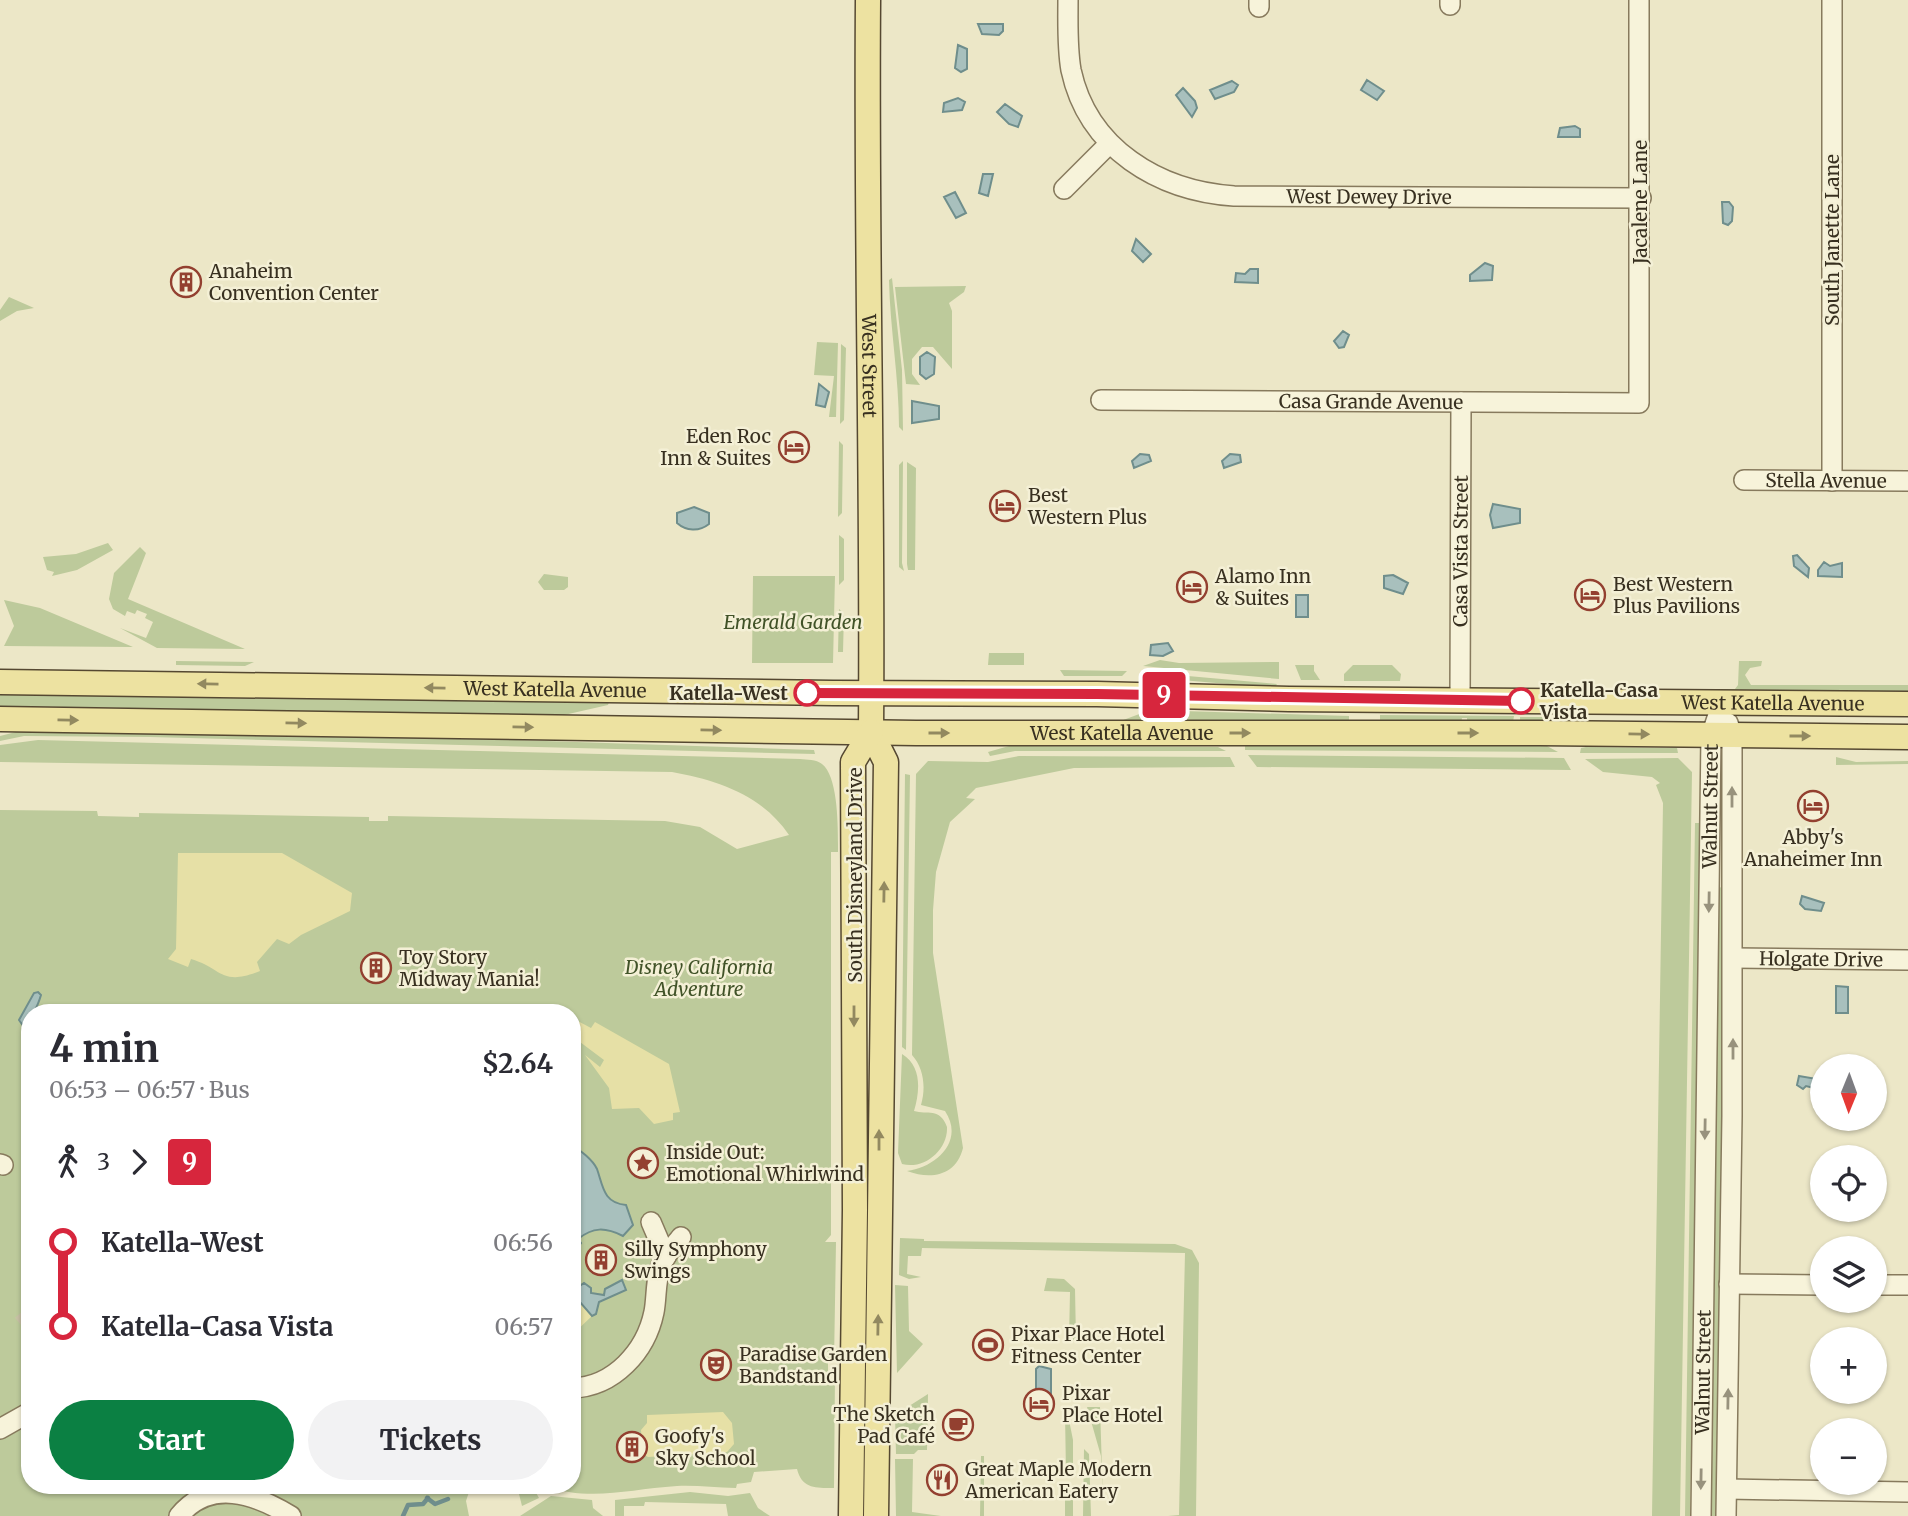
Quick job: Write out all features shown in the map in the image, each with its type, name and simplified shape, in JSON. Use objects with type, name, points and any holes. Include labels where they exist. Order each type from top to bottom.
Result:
[{"type":"main road","name":"West Street","points":[[868,0],[866,267],[873,478],[871,732]]},
{"type":"main road","name":"West Katella Avenue","points":[[0,682],[871,694],[1097,694],[1460,701],[1908,704]]},
{"type":"main road","name":"West Katella Avenue","points":[[0,719],[871,732],[1908,737]]},
{"type":"main road","name":"South Disneyland Drive","points":[[871,732],[853,762],[876,1516]]},
{"type":"main road","name":"South Disneyland Drive","points":[[851,1516],[868,1210]]},
{"type":"street","points":[[1065,189],[1109,144],[1085,108],[1072,73],[1068,53],[1068,0]]},
{"type":"street","name":"Jacalene Lane","points":[[1639,0],[1639,403]]},
{"type":"street","name":"South Janette Lane","points":[[1832,0],[1832,481]]},
{"type":"street","name":"West Dewey Drive","points":[[1109,144],[1157,178],[1214,194],[1641,198]]},
{"type":"street","name":"Casa Grande Avenue","points":[[1101,400],[1639,403]]},
{"type":"street","name":"Casa Vista Street","points":[[1460,701],[1461,402]]},
{"type":"street","name":"Stella Avenue","points":[[1744,480],[1908,481]]},
{"type":"street","name":"Walnut Street","points":[[1701,1516],[1722,703]]},
{"type":"street","name":"Walnut Street","points":[[1721,736],[1733,958],[1726,1516]]},
{"type":"street","name":"Holgate Drive","points":[[1733,958],[1908,960]]},
{"type":"street","points":[[651,1223],[666,1257]]},
{"type":"street","points":[[581,1386],[604,1382],[627,1363],[638,1348],[650,1329],[661,1265],[681,1237]]},
{"type":"street","points":[[1729,1284],[1810,1284]]},
{"type":"street","points":[[1887,1285],[1908,1285]]},
{"type":"street","points":[[0,1429],[21,1417]]},
{"type":"street","points":[[1727,1489],[1908,1492]]},
{"type":"street","points":[[179,1516],[192,1502],[213,1494]]},
{"type":"street","points":[[256,1494],[291,1516]]},
{"type":"green space","points":[[892,278],[902,370],[903,431],[899,427],[891,317],[889,280]]},
{"type":"green space","points":[[966,286],[964,292],[949,303],[952,311],[952,369],[933,347],[922,347],[912,359],[912,374],[920,385],[906,384],[895,287]]},
{"type":"green space","points":[[9,297],[34,308],[17,311],[0,321],[0,310]]},
{"type":"green space","points":[[817,342],[838,343],[836,417],[829,417],[834,376],[814,375]]},
{"type":"green space","points":[[841,344],[846,348],[844,420],[840,424]]},
{"type":"green space","points":[[839,441],[843,445],[842,513],[838,517]]},
{"type":"green space","points":[[903,461],[904,571],[899,567],[899,465]]},
{"type":"green space","points":[[907,462],[916,468],[915,570],[908,570],[907,564]]},
{"type":"green space","points":[[839,535],[844,539],[844,580],[839,585]]},
{"type":"green space","points":[[108,543],[113,550],[77,570],[52,576],[54,572],[47,570],[43,557],[76,554]]},
{"type":"green space","points":[[140,547],[146,553],[128,599],[245,649],[157,648],[120,628],[146,638],[153,622],[145,618],[147,614],[137,610],[135,614],[127,611],[125,616],[113,609],[109,599],[114,573]]},
{"type":"green space","points":[[544,574],[568,577],[568,587],[564,590],[544,590],[538,582]]},
{"type":"green space","name":"Emerald Garden","points":[[753,576],[835,576],[833,663],[752,663]]},
{"type":"green space","points":[[4,600],[40,608],[133,647],[4,646],[14,626]]},
{"type":"green space","points":[[839,609],[844,613],[843,652],[838,652]]},
{"type":"green space","points":[[989,653],[1024,653],[1024,665],[988,665]]},
{"type":"green space","points":[[1160,660],[1179,663],[1279,662],[1279,679],[1143,666]]},
{"type":"green space","points":[[176,661],[254,662],[245,666],[176,665]]},
{"type":"green space","points":[[1739,661],[1762,661],[1761,666],[1750,668],[1745,675],[1751,685],[1908,685],[1908,692],[1721,693],[1721,689],[1735,689],[1738,685]]},
{"type":"green space","points":[[1295,665],[1314,665],[1314,671],[1320,680],[1301,680]]},
{"type":"green space","points":[[1353,665],[1392,665],[1401,674],[1400,681],[1344,681],[1344,674]]},
{"type":"green space","points":[[1060,670],[1127,671],[1122,676],[1064,676]]},
{"type":"green space","points":[[1143,672],[1277,684],[1274,688],[1146,677]]},
{"type":"green space","points":[[0,693],[609,702],[608,705],[564,715],[0,706]]},
{"type":"green space","points":[[1150,710],[1349,716],[1349,724],[1118,722]]},
{"type":"green space","points":[[1380,715],[1514,716],[1513,722],[1520,722],[1520,717],[1544,717],[1543,720],[1524,724],[1467,724],[1467,718],[1462,718],[1461,724],[1380,723]]},
{"type":"green space","points":[[24,730],[453,738],[814,750],[815,754],[150,737],[24,736],[0,741],[0,736]]},
{"type":"green space","name":"Disney California Adventure","points":[[38,740],[800,759],[814,760],[822,764],[828,771],[835,792],[838,831],[838,852],[831,852],[831,1235],[825,1242],[836,1242],[834,1362],[828,1362],[828,1373],[835,1373],[834,1488],[806,1484],[797,1469],[754,1472],[751,1482],[737,1484],[736,1488],[677,1486],[581,1493],[581,1004],[21,1004],[21,1494],[468,1494],[466,1501],[469,1516],[0,1516],[0,810],[97,811],[98,816],[139,817],[139,813],[369,817],[369,821],[388,821],[388,816],[665,821],[700,827],[737,849],[789,835],[766,809],[752,800],[722,785],[672,772],[0,762],[0,745]]},
{"type":"green space","points":[[1245,745],[1547,746],[1558,752],[1245,750]]},
{"type":"green space","points":[[1009,746],[1218,747],[1226,751],[1015,751],[990,756],[988,752]]},
{"type":"green space","points":[[1581,748],[1677,748],[1678,753],[1580,753]]},
{"type":"green space","points":[[1248,755],[1564,758],[1571,770],[1257,767]]},
{"type":"green space","points":[[1019,756],[1230,757],[1235,767],[1074,768],[976,788],[966,798],[975,799],[950,822],[936,872],[933,910],[933,953],[963,1148],[955,1165],[949,1170],[933,1175],[916,1174],[907,1171],[918,1169],[937,1158],[944,1151],[952,1132],[945,1111],[921,1105],[923,1078],[912,1055],[916,774],[928,761],[988,762]]},
{"type":"green space","points":[[1836,757],[1856,762],[1908,761],[1908,764],[1836,765]]},
{"type":"green space","points":[[1678,758],[1692,772],[1680,1516],[1652,1516],[1663,803],[1656,785],[1660,783],[1652,777],[1603,772],[1585,759]]},
{"type":"green space","points":[[905,774],[910,775],[906,1050],[902,1047]]},
{"type":"green space","points":[[1695,823],[1702,823],[1690,1516],[1685,1516]]},
{"type":"green space","points":[[1722,887],[1725,949],[1718,1516],[1710,1516],[1718,888]]},
{"type":"green space","points":[[902,1054],[913,1065],[918,1080],[914,1111],[937,1114],[947,1127],[939,1150],[926,1161],[910,1165],[902,1164],[898,1153]]},
{"type":"green space","points":[[900,1238],[924,1241],[1175,1244],[1192,1250],[1199,1263],[1196,1516],[1168,1516],[1179,1515],[1185,1253],[922,1248],[921,1256],[908,1256],[907,1274],[921,1277],[909,1279],[899,1275]]},
{"type":"green space","points":[[1047,1278],[1064,1279],[1075,1289],[1076,1340],[1069,1340],[1070,1292],[1044,1291]]},
{"type":"green space","points":[[895,1285],[908,1286],[909,1331],[923,1344],[897,1373]]},
{"type":"green space","points":[[928,1394],[927,1450],[918,1450],[914,1454],[896,1454],[895,1415]]},
{"type":"green space","points":[[1087,1407],[1100,1407],[1103,1501],[1101,1456]]},
{"type":"green space","points":[[1065,1414],[1068,1415],[1073,1440],[1073,1474],[1066,1473]]},
{"type":"green space","points":[[1084,1449],[1089,1454],[1091,1516],[1083,1516]]},
{"type":"green space","points":[[981,1456],[984,1456],[984,1516],[980,1516]]},
{"type":"green space","points":[[895,1459],[913,1459],[912,1512],[941,1516],[896,1516]]},
{"type":"green space","points":[[1065,1490],[1073,1491],[1073,1516],[1065,1516]]},
{"type":"green space","points":[[690,1492],[728,1496],[750,1493],[758,1508],[770,1516],[728,1516],[726,1504],[645,1502],[644,1506],[624,1506],[624,1516],[615,1516],[615,1500]]},
{"type":"green space","points":[[519,1494],[537,1494],[539,1498],[522,1506]]},
{"type":"green space","points":[[551,1496],[592,1500],[593,1508],[603,1516],[520,1516]]},
{"type":"sand","points":[[178,853],[282,853],[352,893],[350,911],[301,935],[289,944],[277,939],[257,962],[260,971],[229,977],[191,959],[188,967],[168,959],[176,949]]},
{"type":"sand","points":[[595,1022],[669,1064],[680,1112],[673,1113],[673,1120],[654,1124],[639,1108],[612,1109],[609,1088],[585,1055],[600,1067],[604,1060],[581,1043],[581,1023],[591,1028]]},
{"type":"sand","points":[[581,1303],[592,1316],[581,1326]]},
{"type":"sand","points":[[723,1412],[732,1423],[734,1444],[727,1452],[648,1457],[643,1454],[641,1430],[647,1423],[647,1415]]},
{"type":"water","points":[[978,24],[1003,24],[1003,31],[999,35],[982,34]]},
{"type":"water","points":[[958,45],[967,49],[967,69],[961,72],[955,68]]},
{"type":"water","points":[[1367,80],[1384,91],[1377,100],[1361,90]]},
{"type":"water","points":[[1232,81],[1238,85],[1234,92],[1215,99],[1210,90]]},
{"type":"water","points":[[1183,88],[1195,101],[1197,108],[1192,117],[1176,95]]},
{"type":"water","points":[[958,98],[965,102],[962,110],[943,112],[944,103]]},
{"type":"water","points":[[1005,104],[1022,116],[1018,127],[1009,124],[997,112]]},
{"type":"water","points":[[1575,126],[1580,129],[1580,137],[1558,137],[1560,128]]},
{"type":"water","points":[[983,174],[993,174],[988,196],[979,193]]},
{"type":"water","points":[[955,192],[966,213],[956,218],[944,197]]},
{"type":"water","points":[[1722,202],[1729,202],[1733,207],[1732,221],[1728,225],[1723,223]]},
{"type":"water","points":[[1136,239],[1151,254],[1143,262],[1132,251]]},
{"type":"water","points":[[1485,263],[1493,266],[1492,280],[1470,281],[1470,275]]},
{"type":"water","points":[[1250,269],[1258,269],[1258,283],[1235,282],[1236,273],[1245,274]]},
{"type":"water","points":[[1343,331],[1349,335],[1344,347],[1339,348],[1334,341]]},
{"type":"water","points":[[927,352],[935,357],[934,374],[926,379],[920,374],[920,357]]},
{"type":"water","points":[[819,384],[829,392],[825,407],[816,405]]},
{"type":"water","points":[[912,401],[939,406],[939,419],[912,423]]},
{"type":"water","points":[[1140,454],[1149,455],[1151,461],[1134,468],[1132,461]]},
{"type":"water","points":[[1230,454],[1240,455],[1241,462],[1224,468],[1222,461]]},
{"type":"water","points":[[1493,504],[1520,509],[1520,523],[1493,528],[1490,515]]},
{"type":"water","points":[[694,507],[709,513],[709,524],[693,530],[677,523],[677,513]]},
{"type":"water","points":[[1797,555],[1809,568],[1808,577],[1794,566],[1793,556]]},
{"type":"water","points":[[1824,562],[1830,566],[1842,563],[1842,577],[1818,576],[1818,570]]},
{"type":"water","points":[[1393,575],[1408,583],[1403,594],[1384,588],[1384,576]]},
{"type":"water","points":[[1296,595],[1308,595],[1308,617],[1296,617]]},
{"type":"water","points":[[1168,643],[1173,651],[1163,656],[1150,655],[1151,645]]},
{"type":"water","points":[[1802,896],[1824,903],[1821,911],[1805,909],[1800,904]]},
{"type":"water","points":[[1836,986],[1848,987],[1848,1013],[1836,1013]]},
{"type":"water","points":[[34,993],[41,995],[38,1004],[28,1004]]},
{"type":"water","points":[[1799,1076],[1810,1078],[1810,1087],[1803,1089],[1797,1085]]},
{"type":"water","points":[[581,1152],[597,1169],[608,1197],[618,1204],[626,1205],[633,1225],[623,1236],[605,1230],[589,1232],[581,1237]]},
{"type":"water","points":[[622,1280],[626,1290],[599,1302],[596,1314],[592,1316],[581,1303],[581,1285],[584,1283],[591,1288],[591,1293],[604,1295],[605,1289]]},
{"type":"water","points":[[1039,1366],[1051,1369],[1051,1400],[1048,1402],[1036,1400],[1036,1369]]},
{"type":"waterway","points":[[427,1498],[435,1504],[448,1499]]},
{"type":"waterway","points":[[403,1516],[408,1505],[423,1504],[428,1498]]},
{"type":"bus line","name":"9","points":[[807,693],[1097,694],[1521,701]]},
{"type":"place","name":"Anaheim Convention Center","points":[[186,282]]},
{"type":"place","name":"Eden Roc Inn & Suites","points":[[794,447]]},
{"type":"place","name":"Best Western Plus","points":[[1005,506]]},
{"type":"place","name":"Alamo Inn & Suites","points":[[1192,587]]},
{"type":"place","name":"Best Western Plus Pavilions","points":[[1590,595]]},
{"type":"place","name":"Katella-West","points":[[807,693]]},
{"type":"place","name":"Katella-Casa Vista","points":[[1521,701]]},
{"type":"place","name":"Abby's Anaheimer Inn","points":[[1813,806]]},
{"type":"place","name":"Toy Story Midway Mania!","points":[[376,968]]},
{"type":"place","name":"Inside Out: Emotional Whirlwind","points":[[643,1163]]},
{"type":"place","name":"Silly Symphony Swings","points":[[601,1260]]},
{"type":"place","name":"Pixar Place Hotel Fitness Center","points":[[988,1345]]},
{"type":"place","name":"Paradise Garden Bandstand","points":[[716,1365]]},
{"type":"place","name":"Pixar Place Hotel","points":[[1039,1404]]},
{"type":"place","name":"The Sketch Pad Café","points":[[958,1425]]},
{"type":"place","name":"Goofy's Sky School","points":[[632,1447]]},
{"type":"place","name":"Great Maple Modern American Eatery","points":[[942,1480]]}]
